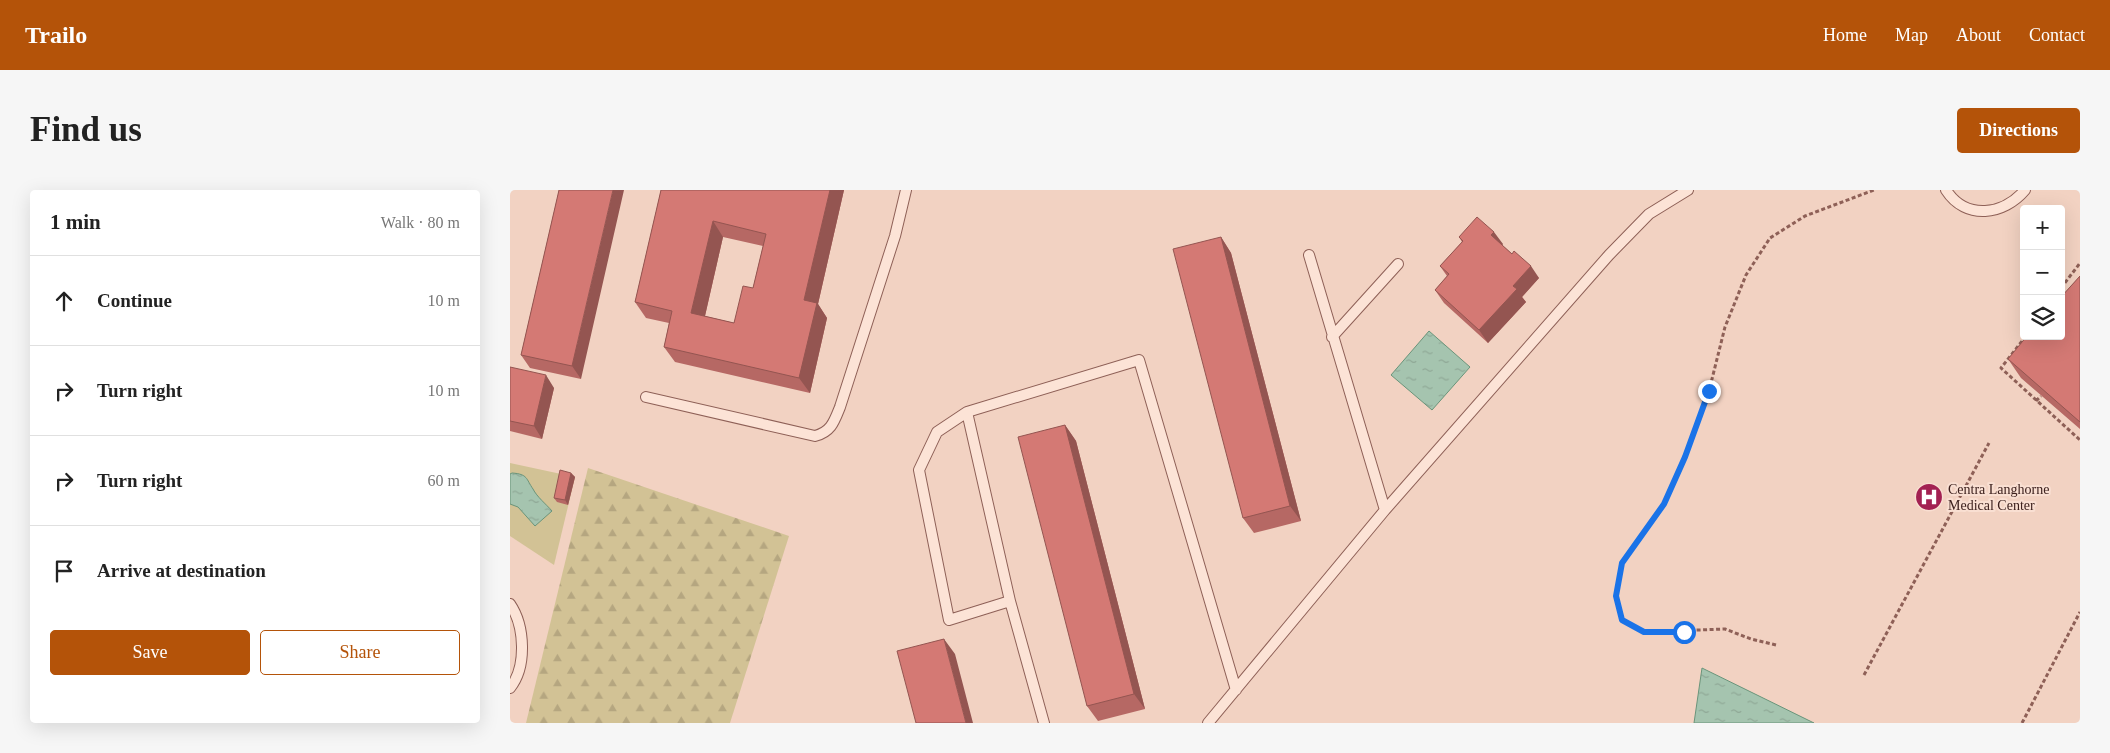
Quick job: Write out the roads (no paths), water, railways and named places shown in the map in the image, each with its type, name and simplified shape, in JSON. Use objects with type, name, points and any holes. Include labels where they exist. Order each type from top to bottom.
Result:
[{"type":"lane","points":[[646,397],[814,436],[825,433],[833,425],[840,407],[894,236],[906,190]]},
{"type":"lane","points":[[1208,723],[1385,510],[1609,255],[1649,214],[1688,190]]},
{"type":"lane","points":[[1946,190],[1959,204],[1973,210],[1989,211],[2004,208],[2017,200],[2026,190]]},
{"type":"lane","points":[[1309,255],[1385,510]]},
{"type":"lane","points":[[1332,337],[1398,264]]},
{"type":"lane","points":[[1010,601],[949,620],[919,470],[937,432],[968,412],[1139,360],[1236,690]]},
{"type":"lane","points":[[968,412],[1010,601],[1044,723]]},
{"type":"lane","points":[[510,604],[518,624],[521,641],[521,662],[514,683],[510,688]]},
{"type":"water","points":[[1429,331],[1470,367],[1432,410],[1391,375]]},
{"type":"water","points":[[510,474],[526,478],[537,495],[552,511],[535,526],[518,507],[510,504]]},
{"type":"water","points":[[1702,668],[1814,723],[1694,723]]},
{"type":"place","name":"Centra Langhorne Medical Center","points":[[1929,497]]}]
